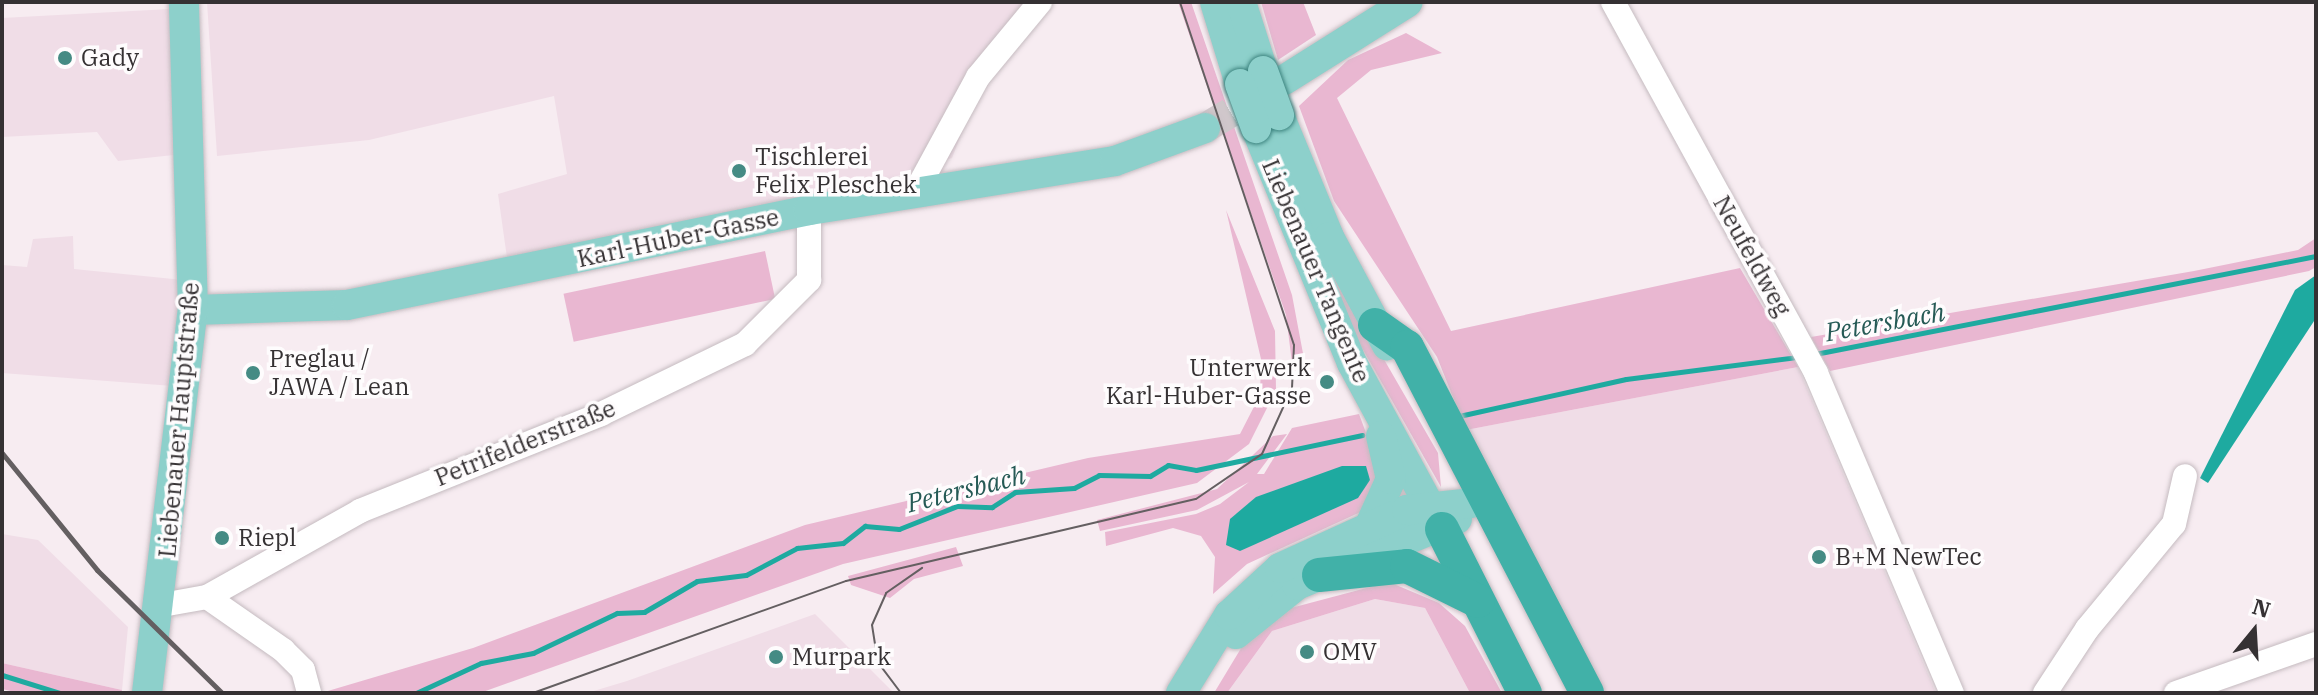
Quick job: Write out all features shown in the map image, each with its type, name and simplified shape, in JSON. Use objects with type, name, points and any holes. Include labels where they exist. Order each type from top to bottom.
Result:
[{"type":"highway","points":[[1375,325],[1407,347],[1587,693]]},
{"type":"highway","points":[[1471,503],[1568,693]]},
{"type":"highway","points":[[1436,517],[1525,693]]},
{"type":"highway","points":[[1319,575],[1407,566],[1478,601]]},
{"type":"main road","name":"Liebenauer Hauptstraße","points":[[147,693],[162,605],[193,310],[184,2]]},
{"type":"main road","name":"Liebenauer Tangente","points":[[1215,2],[1262,78]]},
{"type":"main road","name":"Liebenauer Tangente","points":[[1241,2],[1262,78],[1268,121],[1368,394],[1436,517]]},
{"type":"main road","points":[[1262,78],[1408,2]]},
{"type":"main road","name":"Liebenauer Tangente","points":[[1268,121],[1471,503]]},
{"type":"main road","name":"Karl-Huber-Gasse","points":[[193,310],[347,305],[809,210],[1115,161],[1205,128]]},
{"type":"main road","points":[[1368,394],[1391,479],[1371,523]]},
{"type":"main road","points":[[1204,693],[1245,625],[1319,575],[1471,503]]},
{"type":"main road","points":[[1181,693],[1257,584],[1371,523],[1436,517]]},
{"type":"street","points":[[915,193],[978,77],[1040,2]]},
{"type":"street","name":"Neufeldweg","points":[[1613,2],[1816,373],[1952,693]]},
{"type":"street","name":"Petrifelderstraße","points":[[162,605],[207,597],[360,511],[601,414],[745,344],[809,280],[809,210]]},
{"type":"street","points":[[2045,693],[2087,629],[2174,524],[2185,476]]},
{"type":"street","points":[[207,597],[283,650],[303,670],[309,693]]},
{"type":"street","points":[[2176,693],[2316,644]]},
{"type":"shaded area","points":[[207,2],[1050,2],[980,87],[952,158],[888,179],[507,258],[498,194],[567,174],[554,96],[369,140],[217,156]]},
{"type":"shaded area","points":[[1178,2],[1191,2],[1292,295],[1305,364],[1292,363],[1286,315]]},
{"type":"shaded area","points":[[1230,2],[1363,323],[1438,453],[1441,487],[1353,332]]},
{"type":"shaded area","points":[[1261,2],[1303,2],[1316,35],[1278,60]]},
{"type":"shaded area","points":[[170,9],[192,153],[118,161],[97,132],[2,137],[2,18]]},
{"type":"shaded area","points":[[1406,33],[1442,53],[1371,70],[1337,98],[1451,331],[1740,268],[1798,367],[1466,430],[1437,357],[1334,201],[1299,106],[1348,60]]},
{"type":"shaded area","points":[[1226,210],[1275,331],[1276,390],[1249,444],[1197,483],[843,564],[480,693],[321,693],[473,648],[805,525],[1088,458],[1240,434],[1260,395],[1261,359]]},
{"type":"shaded area","points":[[73,236],[74,269],[193,281],[186,387],[2,373],[2,265],[27,267],[33,239]]},
{"type":"shaded area","points":[[2316,238],[2316,267],[2309,271],[1830,371],[1811,337],[2194,271],[2298,250]]},
{"type":"shaded area","points":[[765,251],[775,299],[574,342],[564,294]]},
{"type":"shaded area","points":[[1798,367],[1936,693],[1597,693],[1466,430]]},
{"type":"shaded area","points":[[1359,414],[1382,476],[1365,510],[1247,564],[1213,594],[1215,557],[1201,536],[1173,528],[1106,546],[1105,532],[1196,514],[1220,504],[1249,482],[1197,510],[1100,531],[1097,520],[1217,489],[1273,436],[1287,434],[1257,474],[1264,474],[1292,428]]},
{"type":"shaded area","points":[[2,534],[38,540],[128,627],[122,690],[2,663]]},
{"type":"shaded area","points":[[956,547],[963,566],[914,579],[890,598],[851,585],[848,576]]},
{"type":"shaded area","points":[[1389,582],[1439,603],[1465,626],[1502,693],[1470,693],[1425,608],[1375,599],[1272,631],[1227,693],[1214,693],[1246,640],[1291,608]]},
{"type":"shaded area","points":[[1375,599],[1425,608],[1470,693],[1227,693],[1272,631]]},
{"type":"shaded area","name":"Murpark","points":[[815,614],[894,693],[587,693],[627,681]]},
{"type":"shaded area","points":[[2,663],[122,690],[121,693],[19,693],[2,689]]},
{"type":"water","points":[[2316,275],[2316,318],[2208,483],[2200,478],[2295,290]]},
{"type":"water","points":[[1342,466],[1366,466],[1370,480],[1358,498],[1240,551],[1226,545],[1230,519],[1256,497]]},
{"type":"waterway","name":"Petersbach","points":[[1815,354],[2316,256]]},
{"type":"waterway","name":"Petersbach","points":[[1459,416],[1626,379],[1797,357]]},
{"type":"waterway","name":"Petersbach","points":[[416,693],[481,663],[533,653],[617,613],[644,612],[697,581],[746,575],[797,548],[843,543],[865,526],[899,529],[957,506],[992,507],[1015,492],[1074,488],[1099,475],[1150,476],[1168,465],[1196,470],[1362,435]]},
{"type":"waterway","name":"Petersbach","points":[[2,675],[60,693]]},
{"type":"tunnel","points":[[1205,128],[1268,90]]},
{"type":"tram line","points":[[533,693],[846,581],[1196,499],[1262,454],[1292,388],[1294,345],[1180,2]]},
{"type":"tram line","points":[[901,693],[878,663],[872,625],[886,593],[922,568]]},
{"type":"railway","points":[[2,453],[97,570],[222,693]]},
{"type":"place","name":"Gady","points":[[65,58]]},
{"type":"place","name":"Tischlerei Felix Pleschek","points":[[739,171]]},
{"type":"place","name":"Preglau / JAWA / Lean","points":[[253,373]]},
{"type":"place","name":"Unterwerk Karl-Huber-Gasse","points":[[1327,382]]},
{"type":"place","name":"Riepl","points":[[222,538]]},
{"type":"place","name":"B+M NewTec","points":[[1819,557]]},
{"type":"place","name":"OMV","points":[[1307,652]]},
{"type":"place","name":"Murpark","points":[[776,657]]}]
